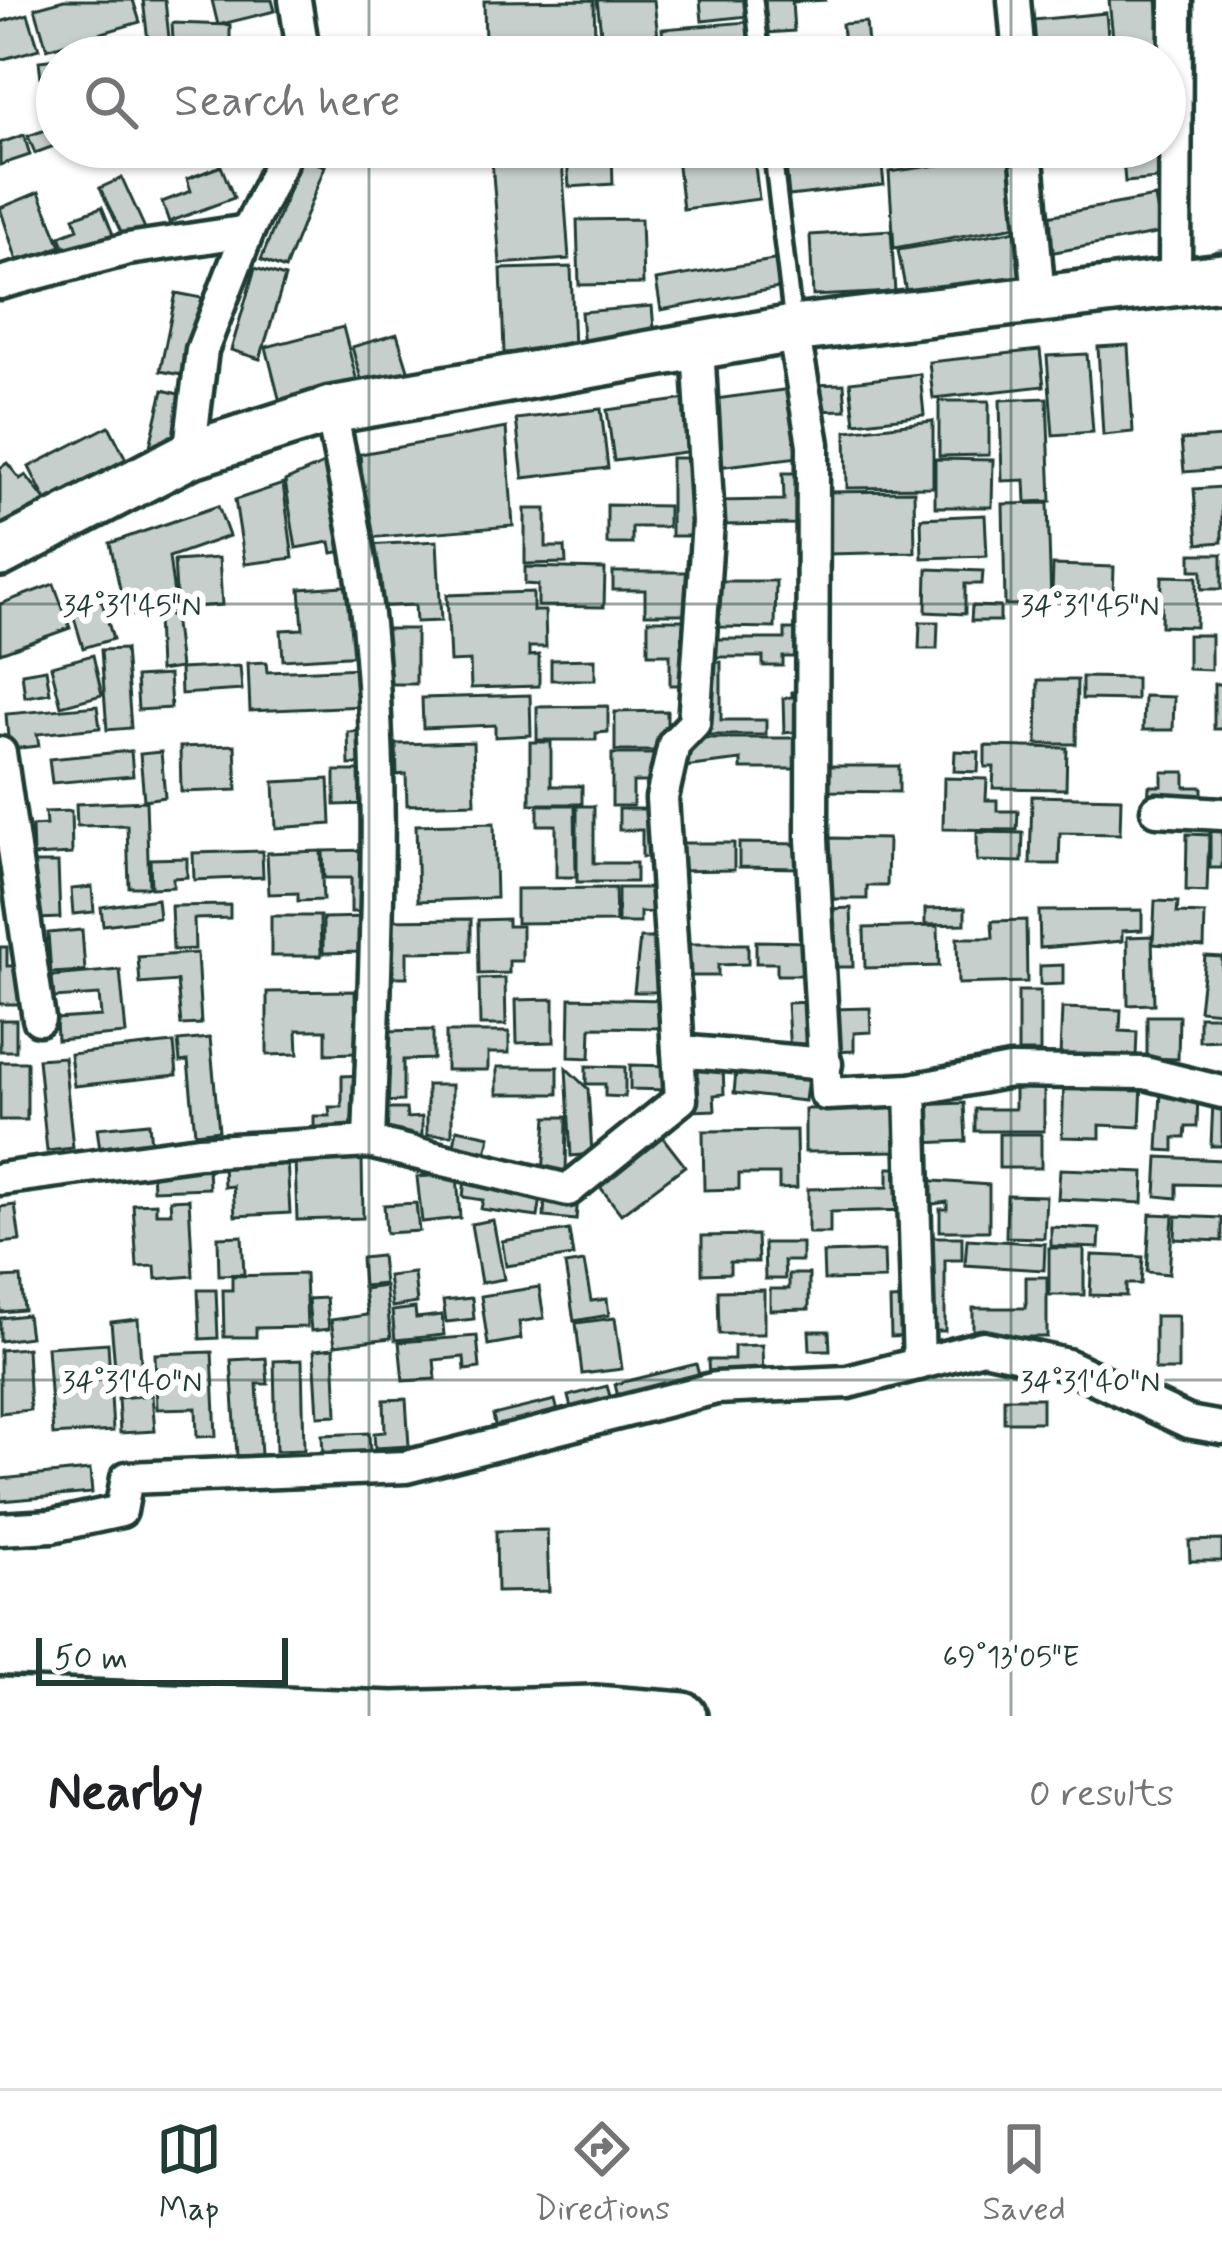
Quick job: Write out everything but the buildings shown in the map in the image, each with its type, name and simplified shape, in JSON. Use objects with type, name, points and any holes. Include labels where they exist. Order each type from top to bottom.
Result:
[{"type":"street","points":[[295,0],[301,36]]},
{"type":"street","points":[[1014,0],[1017,36]]},
{"type":"street","points":[[1176,0],[1176,36]]},
{"type":"street","points":[[189,455],[202,350],[278,168]]},
{"type":"street","points":[[1028,168],[1040,298]]},
{"type":"street","points":[[1175,168],[1175,283]]},
{"type":"street","points":[[0,283],[128,249],[248,231]]},
{"type":"street","points":[[0,554],[189,455],[331,410],[794,328],[1222,278]]},
{"type":"street","points":[[794,328],[813,444],[812,839],[826,1094],[911,1090],[1010,1071],[1145,1073],[1222,1092]]},
{"type":"street","points":[[0,1179],[199,1152],[369,1142],[568,1190],[681,1099],[662,798],[674,744],[694,723],[708,523],[698,346]]},
{"type":"street","points":[[331,410],[363,581],[374,697],[380,843],[369,1142]]},
{"type":"street","points":[[0,754],[40,1019]]},
{"type":"street","points":[[1157,810],[1222,814]]},
{"type":"street","points":[[678,1051],[826,1064]]},
{"type":"street","points":[[911,1090],[919,1364]]},
{"type":"street","points":[[0,1528],[52,1526],[121,1511],[127,1478],[406,1468],[716,1388],[848,1382],[983,1347],[1067,1365],[1188,1422],[1222,1428]]},
{"type":"street","points":[[0,1701],[393,1716],[595,1709],[683,1716]]},
{"type":"lane","points":[[754,0],[758,36]]},
{"type":"lane","points":[[775,168],[794,328]]},
{"type":"waterway","points":[[1217,254],[1222,253]]}]
